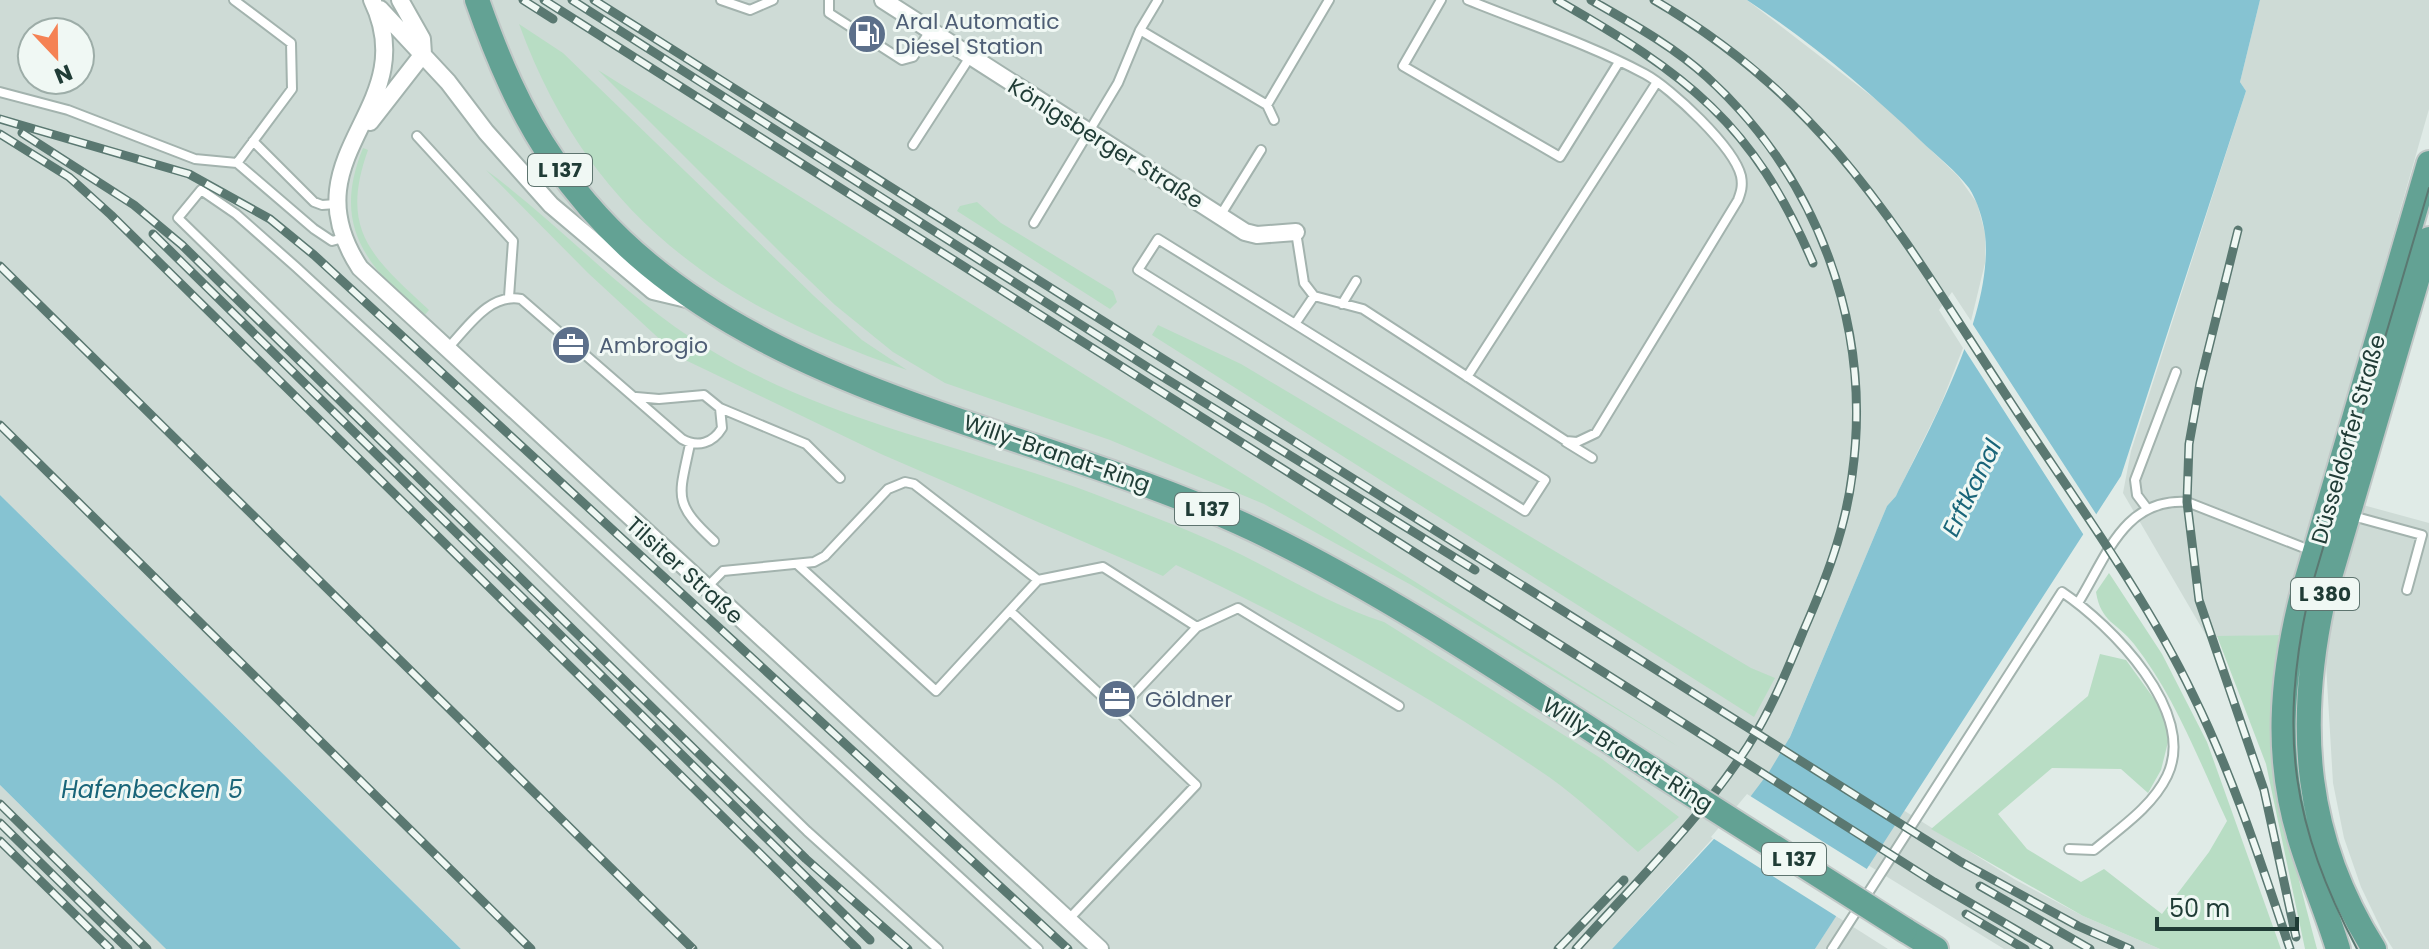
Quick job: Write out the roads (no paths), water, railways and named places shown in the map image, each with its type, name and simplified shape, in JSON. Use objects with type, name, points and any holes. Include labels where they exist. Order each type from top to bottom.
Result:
[{"type":"main road","name":"Willy-Brandt-Ring","points":[[477,0],[513,92],[555,164],[611,231],[696,301],[807,362],[874,389],[1104,467],[1255,530],[1410,616],[1936,949]]},
{"type":"main road","name":"Düsseldorfer Straße","points":[[2338,949],[2300,840],[2282,750],[2281,704],[2288,652],[2315,552],[2429,163]]},
{"type":"main road","name":"Düsseldorfer Straße","points":[[2374,949],[2353,910],[2324,835],[2307,749],[2311,656],[2429,239]]},
{"type":"street","name":"Tilsiter Straße","points":[[372,0],[423,54],[517,169],[574,226],[653,291],[696,301]]},
{"type":"street","name":"Tilsiter Straße","points":[[372,0],[383,24],[386,63],[338,180],[336,204],[343,238],[360,268],[446,351],[1100,949]]},
{"type":"street","name":"Tilsiter Straße","points":[[400,0],[414,21],[423,54]]},
{"type":"street","name":"Königsberger Straße","points":[[883,0],[1220,216],[1257,235],[1296,232]]},
{"type":"street","name":"Tilsiter Straße","points":[[346,158],[423,54]]},
{"type":"lane","points":[[234,0],[291,43],[292,89],[237,163]]},
{"type":"lane","points":[[721,0],[745,10],[773,0]]},
{"type":"lane","points":[[829,0],[828,12],[902,60],[913,57],[930,31]]},
{"type":"lane","points":[[1034,223],[1090,134],[1118,83],[1140,30],[1158,0]]},
{"type":"lane","points":[[1267,105],[1329,0]]},
{"type":"lane","points":[[1441,0],[1403,66],[1560,157],[1619,62]]},
{"type":"lane","points":[[1468,0],[1619,62],[1657,82],[1722,145],[1736,163],[1742,189],[1596,433],[1577,442],[1566,441]]},
{"type":"lane","points":[[1140,30],[1267,105],[1274,120]]},
{"type":"lane","points":[[913,145],[970,57]]},
{"type":"lane","points":[[1467,377],[1657,82]]},
{"type":"lane","points":[[0,92],[68,110],[195,159],[237,163],[314,229],[332,241],[343,238]]},
{"type":"lane","points":[[417,136],[513,241],[509,297]]},
{"type":"lane","points":[[253,141],[314,202],[336,204]]},
{"type":"lane","points":[[1220,216],[1261,150]]},
{"type":"lane","points":[[938,949],[807,831],[178,218],[201,190],[236,214],[296,267],[1038,949]]},
{"type":"lane","points":[[1296,232],[1304,283],[1314,296],[1363,309],[1592,458]]},
{"type":"lane","points":[[1158,239],[1295,324],[1545,480],[1525,511],[1138,270],[1158,239]]},
{"type":"lane","points":[[1342,304],[1356,281]]},
{"type":"lane","points":[[1295,324],[1314,296]]},
{"type":"lane","points":[[446,351],[488,306],[509,297],[529,304],[690,444],[707,442],[716,436],[723,424],[720,408]]},
{"type":"lane","points":[[2146,507],[2137,495],[2135,480],[2176,372]]},
{"type":"lane","points":[[636,397],[666,399],[704,395],[720,408],[806,444],[840,478]]},
{"type":"lane","points":[[690,444],[681,505],[689,518],[714,541]]},
{"type":"lane","points":[[705,589],[723,571],[797,564],[825,556],[888,489],[905,482],[914,484],[1038,580]]},
{"type":"lane","points":[[2078,603],[2130,519],[2146,507],[2168,501],[2187,502],[2315,552]]},
{"type":"lane","points":[[2349,515],[2422,535],[2407,590]]},
{"type":"lane","points":[[797,564],[936,691],[1038,580],[1103,567],[1197,627]]},
{"type":"lane","points":[[1832,949],[2062,592],[2078,603],[2125,648],[2161,699],[2175,737],[2169,773],[2154,797],[2094,850],[2069,849]]},
{"type":"lane","points":[[1118,711],[1197,627],[1238,608],[1399,706]]},
{"type":"lane","points":[[1010,611],[1196,785],[1068,920]]},
{"type":"water","name":"Erftkanal","points":[[1747,0],[2260,0],[2240,82],[2246,91],[2121,476],[1815,949],[1612,949],[1738,813],[1769,772],[1790,737],[1887,506],[1896,496],[1926,437],[1957,368],[1980,298],[1985,265],[1983,222],[1975,198],[1964,182],[1859,85]]},
{"type":"water","name":"Hafenbecken 5","points":[[0,495],[461,949],[166,949],[0,785]]},
{"type":"tram line","points":[[2357,949],[2335,904],[2305,820],[2297,779],[2294,694],[2308,599],[2429,188]]},
{"type":"railway","points":[[523,0],[553,19]]},
{"type":"railway","points":[[544,0],[1934,882],[2049,949]]},
{"type":"railway","points":[[572,0],[1155,372],[1475,570]]},
{"type":"railway","points":[[594,0],[1961,862],[2078,926],[2130,949]]},
{"type":"railway","points":[[1557,0],[1643,52],[1711,106],[1740,137],[1766,173],[1813,263]]},
{"type":"railway","points":[[1576,949],[1709,800],[1764,718],[1785,676],[1833,556],[1849,496],[1856,420],[1854,365],[1845,311],[1829,258],[1807,208],[1779,161],[1746,117],[1707,77],[1680,55],[1591,0]]},
{"type":"railway","points":[[1654,0],[1715,39],[1767,81],[1813,126],[1893,223],[2103,541],[2173,656],[2234,788],[2290,949]]},
{"type":"railway","points":[[0,119],[189,174],[270,219],[314,255],[1068,949]]},
{"type":"railway","points":[[22,133],[134,205],[182,245],[806,859],[908,949]]},
{"type":"railway","points":[[0,134],[69,177],[111,215],[857,949]]},
{"type":"railway","points":[[2238,230],[2200,383],[2189,444],[2187,502],[2199,600],[2264,790],[2296,937]]},
{"type":"railway","points":[[153,234],[870,940]]},
{"type":"railway","points":[[0,266],[693,949]]},
{"type":"railway","points":[[0,425],[531,949]]},
{"type":"railway","points":[[0,804],[147,949]]},
{"type":"railway","points":[[0,823],[128,949]]},
{"type":"railway","points":[[0,841],[110,949]]},
{"type":"railway","points":[[1558,949],[1624,880]]},
{"type":"railway","points":[[1980,886],[2090,949]]},
{"type":"railway","points":[[1966,914],[2025,949]]},
{"type":"place","name":"Aral Automatic Diesel Station","points":[[867,34]]},
{"type":"place","name":"Ambrogio","points":[[571,345]]},
{"type":"place","name":"Göldner","points":[[1117,699]]}]
